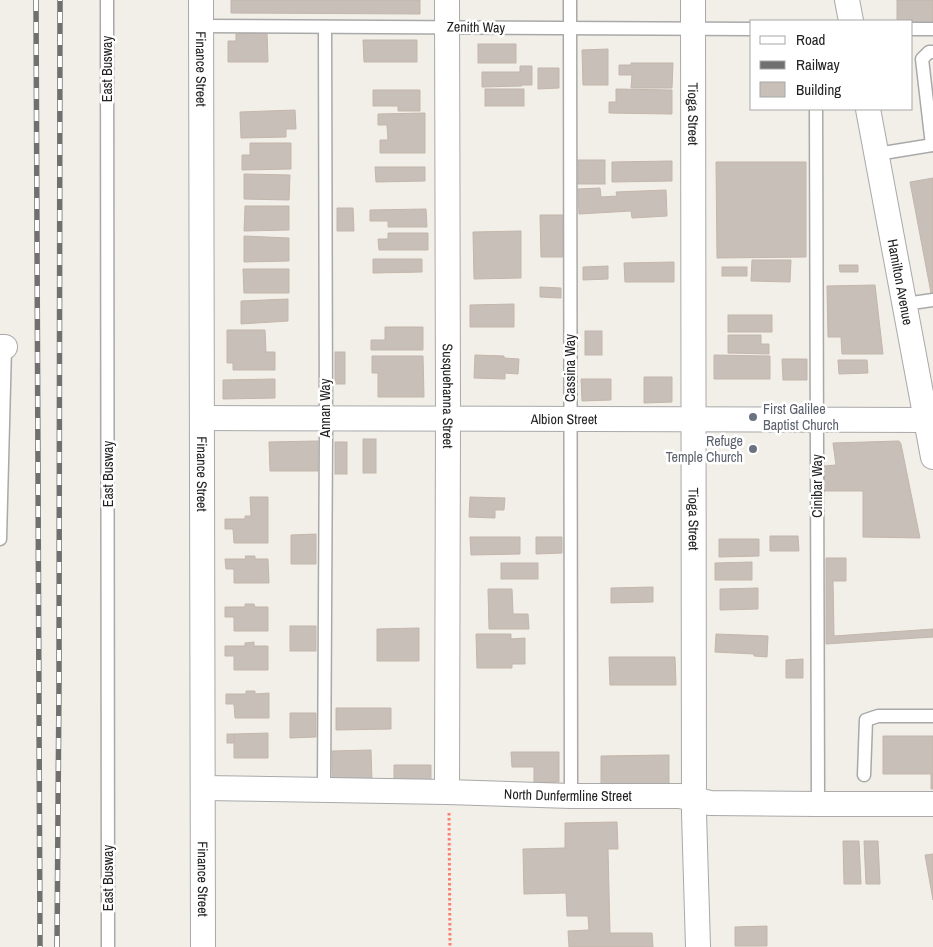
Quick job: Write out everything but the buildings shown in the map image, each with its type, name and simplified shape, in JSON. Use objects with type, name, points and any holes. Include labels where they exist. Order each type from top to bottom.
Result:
[{"type":"street","name":"Finance Street","points":[[201,0],[203,947]]},
{"type":"street","name":"Susquehanna Street","points":[[446,0],[448,798]]},
{"type":"street","name":"Tioga Street","points":[[693,0],[694,800],[698,947]]},
{"type":"street","points":[[848,0],[851,20]]},
{"type":"street","name":"Hamilton Avenue","points":[[868,110],[933,457]]},
{"type":"street","name":"Albion Street","points":[[202,418],[927,420]]},
{"type":"street","name":"North Dunfermline Street","points":[[203,788],[324,789],[448,798],[680,796],[710,803],[933,804]]},
{"type":"lane","name":"East Busway","points":[[107,0],[108,947]]},
{"type":"lane","name":"Cassina Way","points":[[570,0],[571,796]]},
{"type":"lane","name":"Zenith Way","points":[[200,26],[750,29]]},
{"type":"lane","name":"Annan Way","points":[[324,789],[326,418],[325,27]]},
{"type":"lane","points":[[913,29],[933,29]]},
{"type":"lane","points":[[877,154],[932,145],[922,58],[929,52],[933,52]]},
{"type":"lane","name":"Cinibar Way","points":[[816,110],[818,804]]},
{"type":"lane","points":[[905,304],[933,300]]},
{"type":"lane","points":[[0,539],[2,347]]},
{"type":"lane","points":[[864,775],[866,720],[878,716],[933,716]]},
{"type":"path","points":[[448,798],[450,947]]},
{"type":"railway","points":[[36,0],[40,947]]},
{"type":"railway","points":[[57,947],[60,0]]},
{"type":"place","name":"First Galilee Baptist Church","points":[[753,417]]},
{"type":"place","name":"Refuge Temple Church","points":[[753,449]]}]
